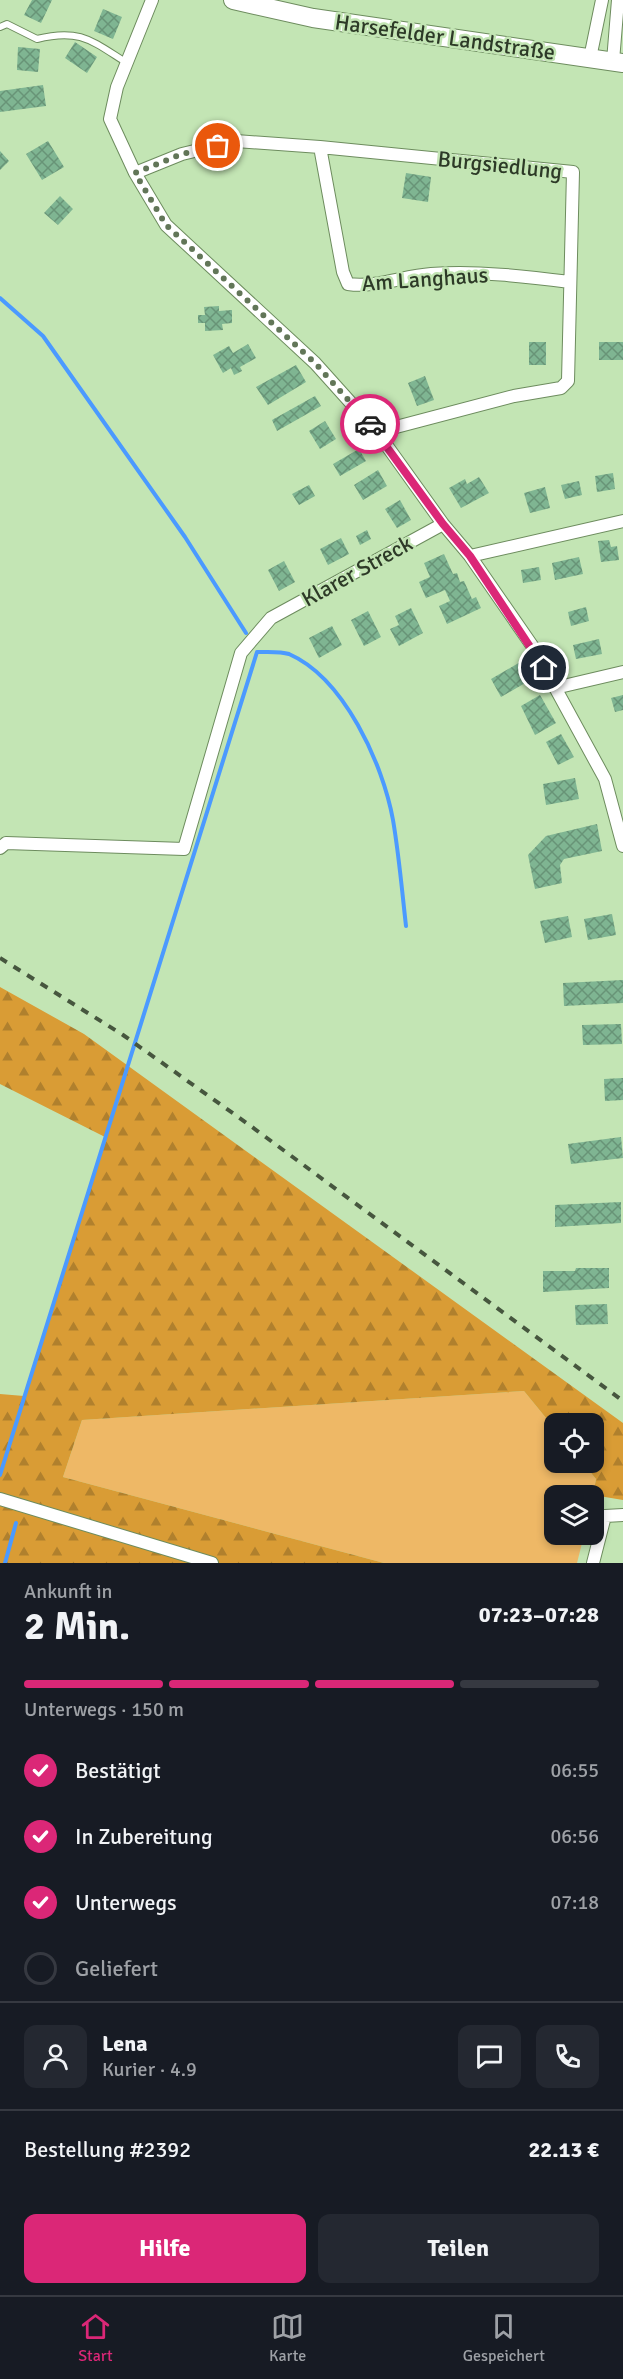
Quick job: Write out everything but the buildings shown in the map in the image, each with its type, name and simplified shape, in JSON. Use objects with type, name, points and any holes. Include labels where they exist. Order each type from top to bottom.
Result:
[{"type":"main road","name":"Harsefelder Landstraße","points":[[233,0],[313,18],[618,62]]},
{"type":"street","points":[[152,0],[117,87],[110,119],[135,173],[166,225],[315,363],[377,432],[443,524],[470,556],[533,647],[605,779],[619,810],[623,846]]},
{"type":"street","points":[[590,58],[603,0]]},
{"type":"street","points":[[618,62],[619,11]]},
{"type":"street","name":"Burgsiedlung","points":[[135,173],[182,154],[236,141],[573,172],[568,381],[561,388],[514,396],[377,432]]},
{"type":"street","name":"Am Langhaus","points":[[320,147],[343,272],[348,284],[361,286],[428,274],[478,272],[570,282]]},
{"type":"street","points":[[470,556],[623,520]]},
{"type":"street","name":"Klarer Streck","points":[[0,848],[6,843],[184,849],[241,653],[271,618],[443,524]]},
{"type":"street","points":[[555,688],[623,672]]},
{"type":"street","points":[[0,1499],[212,1563]]},
{"type":"street","points":[[593,1563],[605,1516],[623,1515]]},
{"type":"lane","points":[[0,27],[7,24],[37,39],[60,33],[84,37],[127,63]]},
{"type":"shaded area","points":[[524,1391],[544,1416],[544,1473],[591,1473],[596,1479],[595,1485],[544,1485],[544,1545],[582,1545],[577,1563],[384,1563],[63,1477],[82,1420]]},
{"type":"green space","points":[[0,987],[84,1034],[623,1423],[623,1500],[604,1497],[604,1485],[595,1485],[596,1479],[591,1473],[604,1473],[604,1413],[544,1413],[544,1416],[524,1391],[82,1420],[63,1477],[384,1563],[0,1563],[0,1394],[24,1396],[105,1137],[0,1084]]},
{"type":"waterway","points":[[0,298],[43,336],[185,537],[246,633]]},
{"type":"waterway","points":[[0,1475],[257,652],[289,654],[309,666],[327,682],[358,725],[370,749],[388,798],[397,846],[406,926]]},
{"type":"waterway","points":[[5,1563],[16,1523]]},
{"type":"railway","points":[[0,958],[123,1035],[248,1124],[623,1401]]},
{"type":"way so far","points":[[218,146],[182,154],[135,173],[166,225],[315,363],[370,424]]},
{"type":"route","points":[[370,424],[443,524],[470,556],[533,647],[544,668]]}]
